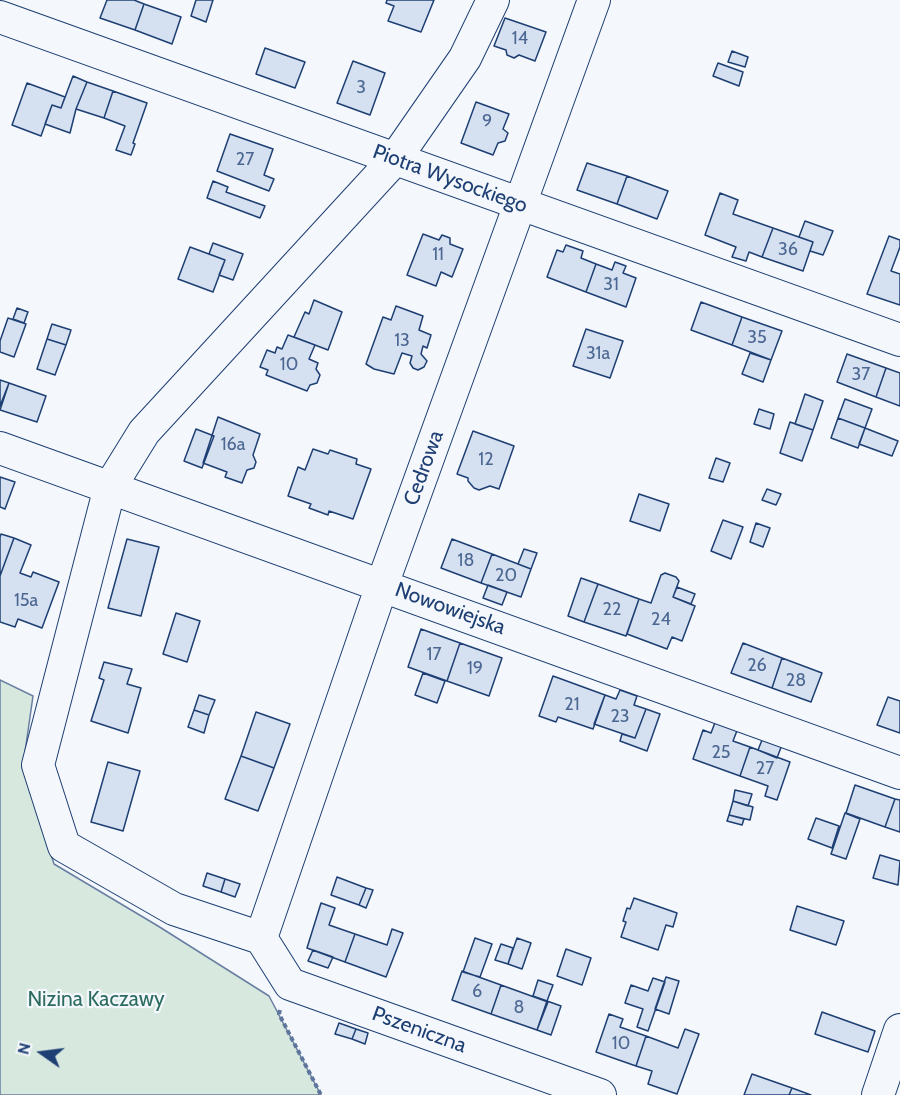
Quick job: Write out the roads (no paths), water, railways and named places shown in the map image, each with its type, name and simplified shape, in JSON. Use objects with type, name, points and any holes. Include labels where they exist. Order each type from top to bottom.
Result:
[{"type":"street","points":[[261,938],[174,909],[64,846],[38,765],[110,487],[144,432],[395,159],[465,58],[493,0]]},
{"type":"street","name":"Cedrowa","points":[[261,938],[382,585],[594,0]]},
{"type":"street","name":"Piotra Wysockiego","points":[[0,17],[900,340]]},
{"type":"street","name":"Nowowiejska","points":[[0,448],[900,773]]},
{"type":"street","name":"Pszeniczna","points":[[261,938],[290,984],[600,1095]]},
{"type":"street","points":[[878,1095],[900,1030]]},
{"type":"park label","name":"Nizina Kaczawy","points":[[96,1000]]}]
